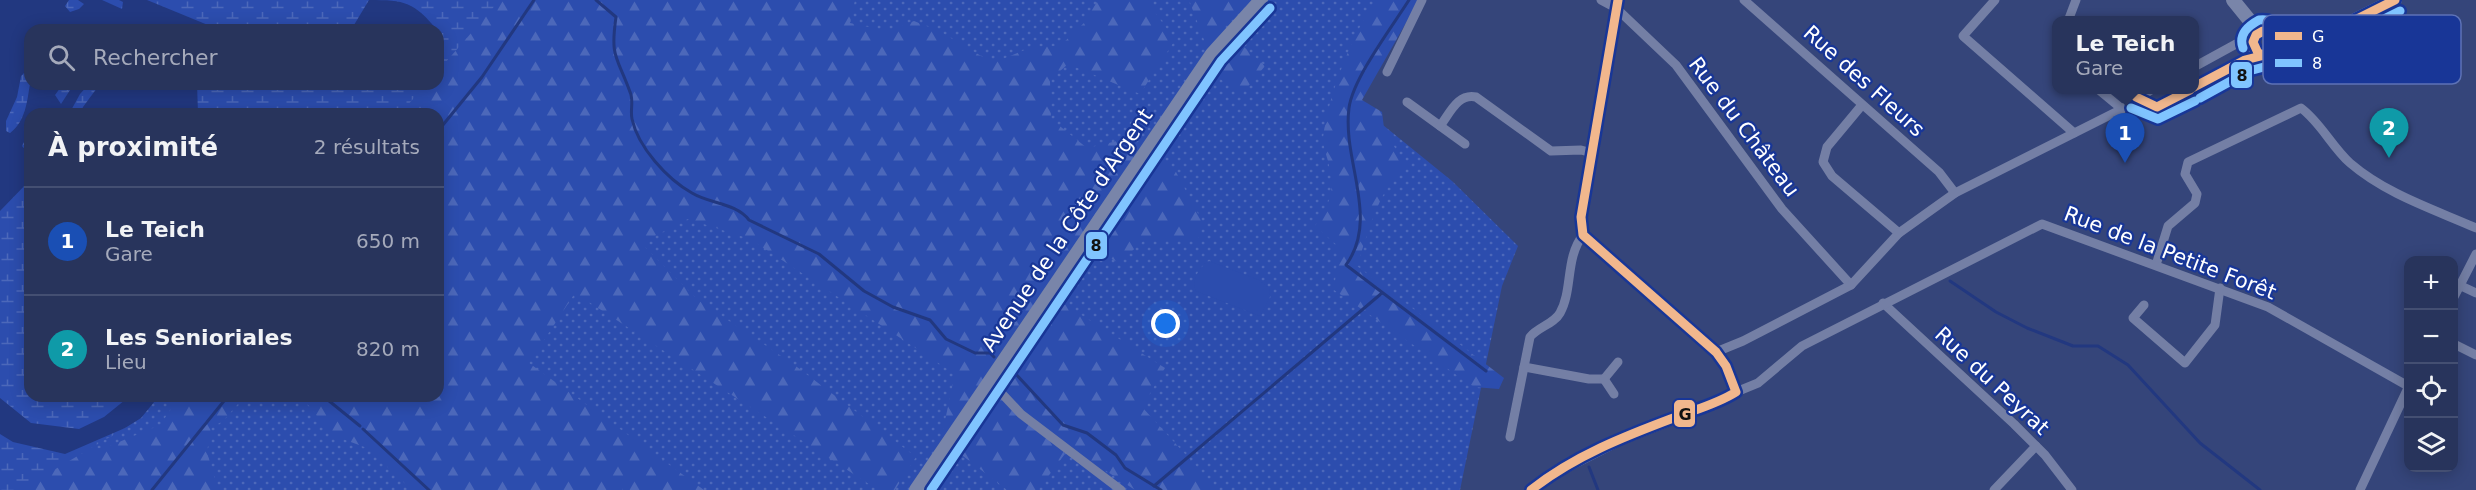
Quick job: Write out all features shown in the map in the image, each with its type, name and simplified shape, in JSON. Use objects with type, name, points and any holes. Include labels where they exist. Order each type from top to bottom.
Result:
[{"type":"main road","name":"Avenue de la Côte d'Argent","points":[[916,490],[1212,54],[1261,0]]},
{"type":"main road","points":[[2233,0],[2256,37],[2255,50],[2263,54]]},
{"type":"main road","points":[[2365,15],[2395,0]]},
{"type":"main road","points":[[2256,37],[2263,34]]},
{"type":"street","points":[[1387,72],[1422,0]]},
{"type":"street","name":"Rue du Château","points":[[1601,0],[1617,4],[1676,65],[1782,209],[1851,285]]},
{"type":"street","name":"Rue des Fleurs","points":[[1744,0],[1939,172],[1955,193]]},
{"type":"street","points":[[1995,0],[1963,36],[2074,133]]},
{"type":"street","points":[[2070,16],[2076,0]]},
{"type":"street","points":[[1617,4],[1581,217],[1583,235],[1716,352],[1726,366],[1736,392]]},
{"type":"street","points":[[2199,64],[2236,44],[2256,37]]},
{"type":"street","points":[[2199,84],[2246,60],[2263,56]]},
{"type":"street","points":[[2104,94],[2122,109]]},
{"type":"street","points":[[1716,352],[1743,341],[1851,285],[1899,233],[1955,193],[2122,109],[2142,94]]},
{"type":"street","points":[[2136,97],[2157,107],[2182,94]]},
{"type":"street","points":[[1440,126],[1459,100],[1470,96],[1551,151],[1581,150],[1592,153]]},
{"type":"street","points":[[1407,102],[1465,144]]},
{"type":"street","points":[[1862,105],[1827,147],[1823,162],[1832,176],[1899,233]]},
{"type":"street","points":[[2156,265],[2168,226],[2195,203],[2197,194],[2185,174],[2188,162],[2301,108],[2310,115],[2348,161],[2376,183],[2476,228]]},
{"type":"street","name":"Rue de la Petite Forêt","points":[[1532,490],[1551,476],[1622,440],[1720,402],[1736,392],[1758,384],[1802,346],[2042,224],[2268,307],[2404,384]]},
{"type":"street","points":[[1510,437],[1530,338],[1561,311],[1572,257],[1583,235]]},
{"type":"street","points":[[2476,254],[2459,285],[2476,293]]},
{"type":"street","points":[[2144,305],[2133,318],[2185,363],[2215,325],[2220,288]]},
{"type":"street","name":"Rue du Peyrat","points":[[1883,303],[2036,446],[2072,490]]},
{"type":"street","points":[[2458,346],[2476,355]]},
{"type":"street","points":[[1604,379],[1618,362]]},
{"type":"street","points":[[1524,367],[1589,379],[1604,379]]},
{"type":"street","points":[[1604,379],[1614,394]]},
{"type":"street","points":[[990,381],[1022,414],[1121,490]]},
{"type":"street","points":[[2360,490],[2404,398]]},
{"type":"street","points":[[1994,490],[2036,446]]},
{"type":"green space","points":[[0,0],[1418,0],[1357,104],[1452,181],[1518,246],[1502,286],[1460,490],[0,490]]},
{"type":"green space","points":[[0,0],[500,0],[444,64],[444,24],[24,24],[24,90],[421,90],[405,108],[24,108],[24,402],[148,402],[125,428],[20,490],[0,490]]},
{"type":"green space","points":[[297,0],[855,0],[850,23],[887,31],[914,21],[939,31],[993,63],[1032,47],[1060,46],[1085,22],[1098,0],[1146,0],[1175,40],[1140,94],[1068,64],[1050,80],[1051,119],[1087,148],[1130,138],[1176,172],[1203,223],[1198,240],[1143,241],[1119,263],[1099,252],[1064,304],[1165,368],[1142,407],[1218,490],[1135,490],[1070,447],[1038,490],[1007,490],[941,439],[955,374],[750,239],[688,219],[641,243],[698,300],[793,364],[916,457],[895,490],[878,490],[575,293],[529,363],[704,490],[630,490],[624,486],[622,490],[412,490],[367,448],[332,435],[306,402],[444,402],[444,108],[238,108],[236,90],[444,90],[444,24],[410,24]]},
{"type":"green space","points":[[1189,0],[1247,0],[1222,27],[1265,66],[1241,95],[1218,77]]},
{"type":"green space","points":[[1375,0],[1419,0],[1362,100],[1382,112],[1384,128],[1405,166],[1387,188],[1381,200],[1357,266],[1504,378],[1499,389],[1474,387],[1334,290],[1339,247],[1315,226],[1328,202],[1331,188],[1323,138],[1330,103],[1342,66]]},
{"type":"green space","points":[[1209,261],[1259,280],[1269,288],[1270,297],[1260,316],[1196,291],[1197,274]]},
{"type":"green space","points":[[176,402],[240,402],[223,421],[211,428],[207,452],[218,490],[0,490],[65,454],[107,447],[160,425]]},
{"type":"shaded area","points":[[0,0],[69,0],[65,6],[70,12],[79,9],[84,4],[78,0],[102,0],[122,9],[123,2],[119,0],[147,0],[205,24],[24,24],[24,73],[21,76],[17,97],[6,121],[6,131],[10,133],[24,114],[22,146],[24,148],[24,186],[0,211]]},
{"type":"shaded area","points":[[369,0],[408,4],[431,24],[355,24]]},
{"type":"shaded area","points":[[29,90],[59,90],[55,95],[61,104],[70,90],[84,90],[72,108],[26,108]]},
{"type":"shaded area","points":[[96,90],[197,90],[198,108],[83,107]]},
{"type":"shaded area","points":[[0,398],[31,423],[79,429],[104,417],[123,402],[154,402],[141,418],[125,428],[65,454],[13,442],[0,434]]},
{"type":"waterway","points":[[444,124],[482,77],[534,0]]},
{"type":"waterway","points":[[596,0],[616,17],[614,49],[631,95],[635,130],[647,151],[664,171],[682,187],[699,197],[737,210],[749,220],[819,254],[864,291],[893,307],[930,320],[946,339],[975,353],[990,353],[994,357]]},
{"type":"waterway","points":[[1409,0],[1365,68],[1349,108],[1348,128],[1358,189],[1360,228],[1356,247],[1346,265],[1486,371]]},
{"type":"waterway","points":[[1950,281],[1996,312],[2027,328],[2073,346],[2098,346],[2128,365],[2200,443],[2260,490]]},
{"type":"waterway","points":[[1154,486],[1382,293]]},
{"type":"waterway","points":[[1013,371],[1063,425],[1087,433],[1116,455],[1125,468],[1161,490]]},
{"type":"waterway","points":[[152,490],[223,402]]},
{"type":"waterway","points":[[330,402],[360,426]]},
{"type":"waterway","points":[[363,429],[429,490]]},
{"type":"waterway","points":[[1589,467],[1598,490]]},
{"type":"transit line","name":"G","points":[[1531,490],[1565,467],[1600,448],[1736,392],[1726,366],[1716,352],[1583,235],[1581,217],[1618,0]]},
{"type":"transit line","name":"G","points":[[2365,15],[2395,0]]},
{"type":"transit line","name":"8","points":[[931,490],[1221,61],[1270,8]]},
{"type":"transit line","name":"8","points":[[2392,15],[2400,11]]},
{"type":"transit line","name":"8","points":[[2243,48],[2242,39],[2245,31],[2259,20],[2263,20]]},
{"type":"transit line","name":"G","points":[[2263,31],[2256,35],[2253,42],[2258,53],[2263,54]]},
{"type":"transit line","name":"G","points":[[2199,84],[2245,60],[2263,56]]},
{"type":"transit line","name":"8","points":[[2200,98],[2249,71],[2263,67]]},
{"type":"transit line","name":"G","points":[[2136,97],[2157,107],[2182,94]]},
{"type":"transit line","name":"8","points":[[2131,108],[2158,119],[2195,101]]},
{"type":"place","name":"Les Senioriales","points":[[2389,158]]},
{"type":"place","name":"Le Teich","points":[[2125,163]]}]
